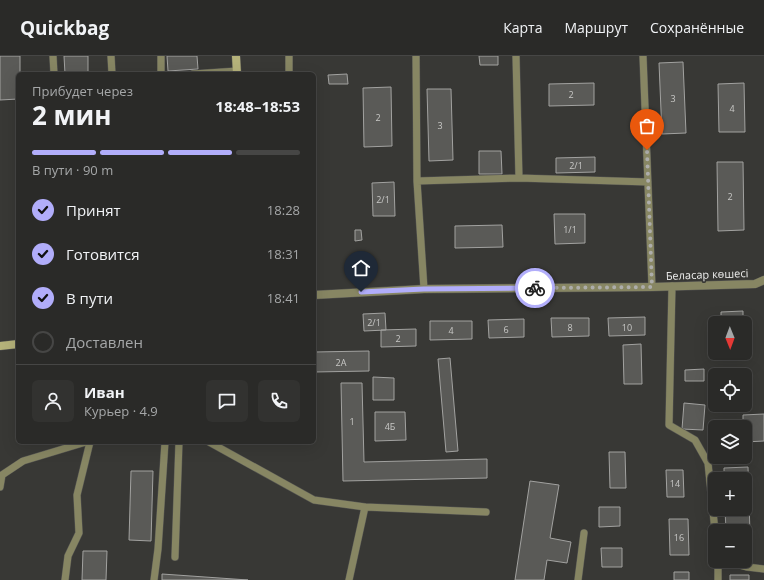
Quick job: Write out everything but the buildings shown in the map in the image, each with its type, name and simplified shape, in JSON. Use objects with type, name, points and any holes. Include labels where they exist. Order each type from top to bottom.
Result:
[{"type":"street","points":[[236,56],[237,72]]},
{"type":"street","name":"Беласар көшесі","points":[[316,295],[424,289],[652,287],[755,284],[764,280]]},
{"type":"street","points":[[0,346],[16,344]]},
{"type":"lane","points":[[53,56],[54,72]]},
{"type":"lane","points":[[111,56],[112,72]]},
{"type":"lane","points":[[161,56],[161,72]]},
{"type":"lane","points":[[289,56],[289,72]]},
{"type":"lane","points":[[416,56],[417,181],[424,289]]},
{"type":"lane","points":[[516,56],[519,178]]},
{"type":"lane","points":[[643,56],[652,287]]},
{"type":"lane","points":[[417,181],[519,178],[648,182]]},
{"type":"lane","points":[[672,286],[669,425],[695,440],[708,463],[714,524]]},
{"type":"lane","points":[[0,487],[1,475],[23,461],[79,444]]},
{"type":"lane","points":[[65,580],[68,556],[79,533],[77,495],[90,444]]},
{"type":"lane","points":[[154,580],[158,548],[165,444]]},
{"type":"lane","points":[[175,557],[180,444]]},
{"type":"lane","points":[[213,444],[314,500],[365,507],[486,512]]},
{"type":"lane","points":[[349,580],[365,507]]},
{"type":"lane","points":[[578,580],[584,533]]},
{"type":"lane","points":[[718,568],[718,580]]},
{"type":"lane","points":[[752,568],[764,569]]},
{"type":"way so far","points":[[535,288],[652,287],[647,150]]},
{"type":"route","points":[[361,292],[424,289],[535,288]]}]
